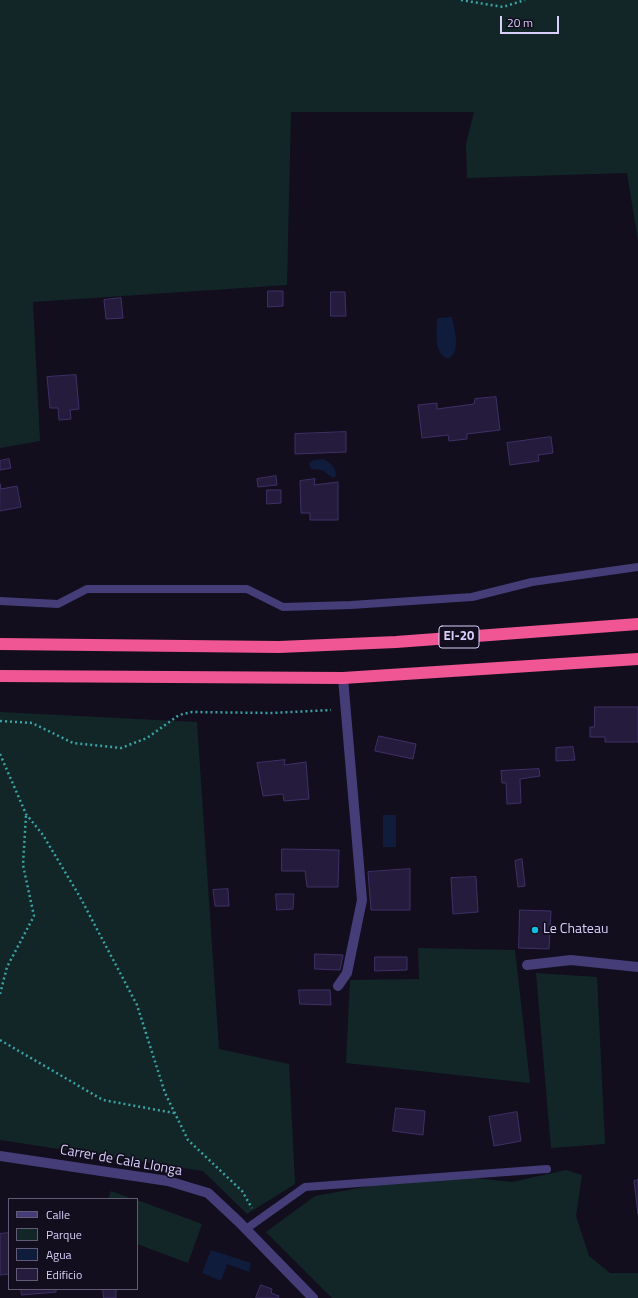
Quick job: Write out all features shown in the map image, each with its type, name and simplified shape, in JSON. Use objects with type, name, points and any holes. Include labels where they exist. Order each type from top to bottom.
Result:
[{"type":"highway","name":"EI-20","points":[[0,644],[279,647],[396,642],[638,624]]},
{"type":"highway","points":[[0,676],[343,678],[638,659]]},
{"type":"street","points":[[338,986],[347,973],[362,900],[343,678]]},
{"type":"street","points":[[527,965],[571,960],[638,967]]},
{"type":"street","name":"Carrer de Cala Llonga","points":[[0,1156],[168,1181],[208,1193],[246,1229],[313,1298]]},
{"type":"lane","points":[[0,600],[58,604],[87,588],[247,589],[283,607],[351,605],[472,597],[532,582],[638,567]]},
{"type":"lane","points":[[246,1229],[305,1187],[547,1169]]},
{"type":"path","points":[[462,0],[503,7],[525,0]]},
{"type":"path","points":[[0,721],[32,723],[73,743],[121,748],[147,738],[179,715],[192,712],[272,713],[346,709]]},
{"type":"path","points":[[0,754],[0,758],[26,814],[43,835],[80,897],[137,1005],[165,1093],[188,1140],[242,1191],[260,1220]]},
{"type":"path","points":[[0,994],[7,967],[34,916],[23,865],[26,814]]},
{"type":"path","points":[[0,1040],[103,1100],[175,1113]]},
{"type":"green space","points":[[0,0],[638,0],[638,241],[627,173],[467,178],[466,144],[474,112],[291,112],[287,285],[33,302],[40,441],[0,448]]},
{"type":"green space","points":[[0,712],[197,722],[219,1049],[289,1064],[295,1184],[247,1214],[203,1171],[0,1140]]},
{"type":"green space","points":[[418,948],[515,950],[530,1083],[346,1063],[350,980],[419,979]]},
{"type":"green space","points":[[536,973],[597,977],[605,1144],[551,1148]]},
{"type":"green space","points":[[566,1170],[582,1175],[576,1216],[589,1256],[610,1273],[638,1273],[638,1298],[332,1298],[266,1232],[315,1196],[436,1174],[512,1182]]},
{"type":"green space","points":[[111,1191],[130,1198],[108,1198]]},
{"type":"green space","points":[[138,1200],[202,1224],[188,1263],[138,1244]]},
{"type":"water","points":[[452,317],[456,346],[455,351],[448,359],[443,356],[438,347],[437,318]]},
{"type":"water","points":[[323,459],[334,468],[336,476],[333,478],[322,470],[311,469],[309,463],[314,460]]},
{"type":"water","points":[[383,815],[396,815],[396,847],[383,847]]},
{"type":"water","points":[[211,1250],[251,1263],[249,1272],[227,1264],[221,1281],[202,1273]]},
{"type":"building","points":[[268,291],[283,291],[283,306],[268,307]]},
{"type":"building","points":[[331,292],[345,292],[346,316],[331,316]]},
{"type":"building","points":[[121,298],[123,318],[106,319],[104,300]]},
{"type":"building","points":[[76,375],[79,409],[70,410],[71,419],[59,420],[58,408],[50,408],[47,377]]},
{"type":"building","points":[[496,397],[500,430],[467,434],[467,439],[449,441],[448,435],[422,438],[418,405],[437,403],[437,409],[474,404],[475,399]]},
{"type":"building","points":[[346,432],[346,452],[295,454],[295,434]]},
{"type":"building","points":[[551,437],[553,453],[538,455],[539,461],[510,465],[507,443]]},
{"type":"building","points":[[9,459],[11,468],[0,470],[0,461]]},
{"type":"building","points":[[276,476],[277,485],[258,487],[257,479]]},
{"type":"building","points":[[315,479],[314,485],[338,482],[338,520],[310,520],[310,513],[301,513],[300,481]]},
{"type":"building","points":[[0,484],[1,489],[17,486],[21,507],[0,511]]},
{"type":"building","points":[[267,490],[281,490],[281,503],[267,504]]},
{"type":"building","points":[[595,707],[638,707],[638,742],[605,742],[605,737],[590,737],[590,727],[594,727]]},
{"type":"building","points":[[379,736],[416,744],[413,759],[375,751]]},
{"type":"building","points":[[573,747],[575,760],[556,761],[556,748]]},
{"type":"building","points":[[285,760],[284,765],[306,762],[309,799],[284,801],[283,794],[263,796],[257,763]]},
{"type":"building","points":[[539,769],[540,776],[520,779],[521,803],[507,804],[506,783],[502,783],[501,771]]},
{"type":"building","points":[[282,849],[339,850],[338,887],[307,887],[305,871],[282,871]]},
{"type":"building","points":[[522,859],[525,886],[518,887],[515,861]]},
{"type":"building","points":[[410,869],[410,910],[371,910],[368,872]]},
{"type":"building","points":[[476,877],[478,912],[453,914],[451,878]]},
{"type":"building","points":[[228,889],[229,906],[215,906],[213,890]]},
{"type":"building","points":[[276,894],[294,894],[293,909],[277,910]]},
{"type":"building","name":"Le Chateau","points":[[520,910],[551,911],[549,949],[519,948]]},
{"type":"building","points":[[315,954],[343,955],[340,970],[315,969]]},
{"type":"building","points":[[375,957],[407,957],[407,970],[375,971]]},
{"type":"building","points":[[299,990],[330,990],[331,1005],[300,1004]]},
{"type":"building","points":[[396,1108],[425,1111],[423,1135],[393,1131]]},
{"type":"building","points":[[517,1112],[521,1141],[494,1146],[489,1117]]},
{"type":"building","points":[[638,1180],[638,1214],[634,1181]]},
{"type":"building","points":[[8,1233],[8,1274],[0,1275],[0,1234]]},
{"type":"building","points":[[261,1285],[272,1289],[271,1293],[279,1296],[278,1298],[256,1298]]},
{"type":"building","points":[[21,1290],[56,1290],[56,1292],[22,1295]]},
{"type":"building","points":[[103,1290],[116,1290],[116,1298],[104,1298]]},
{"type":"place","name":"Le Chateau","points":[[535,930]]}]
